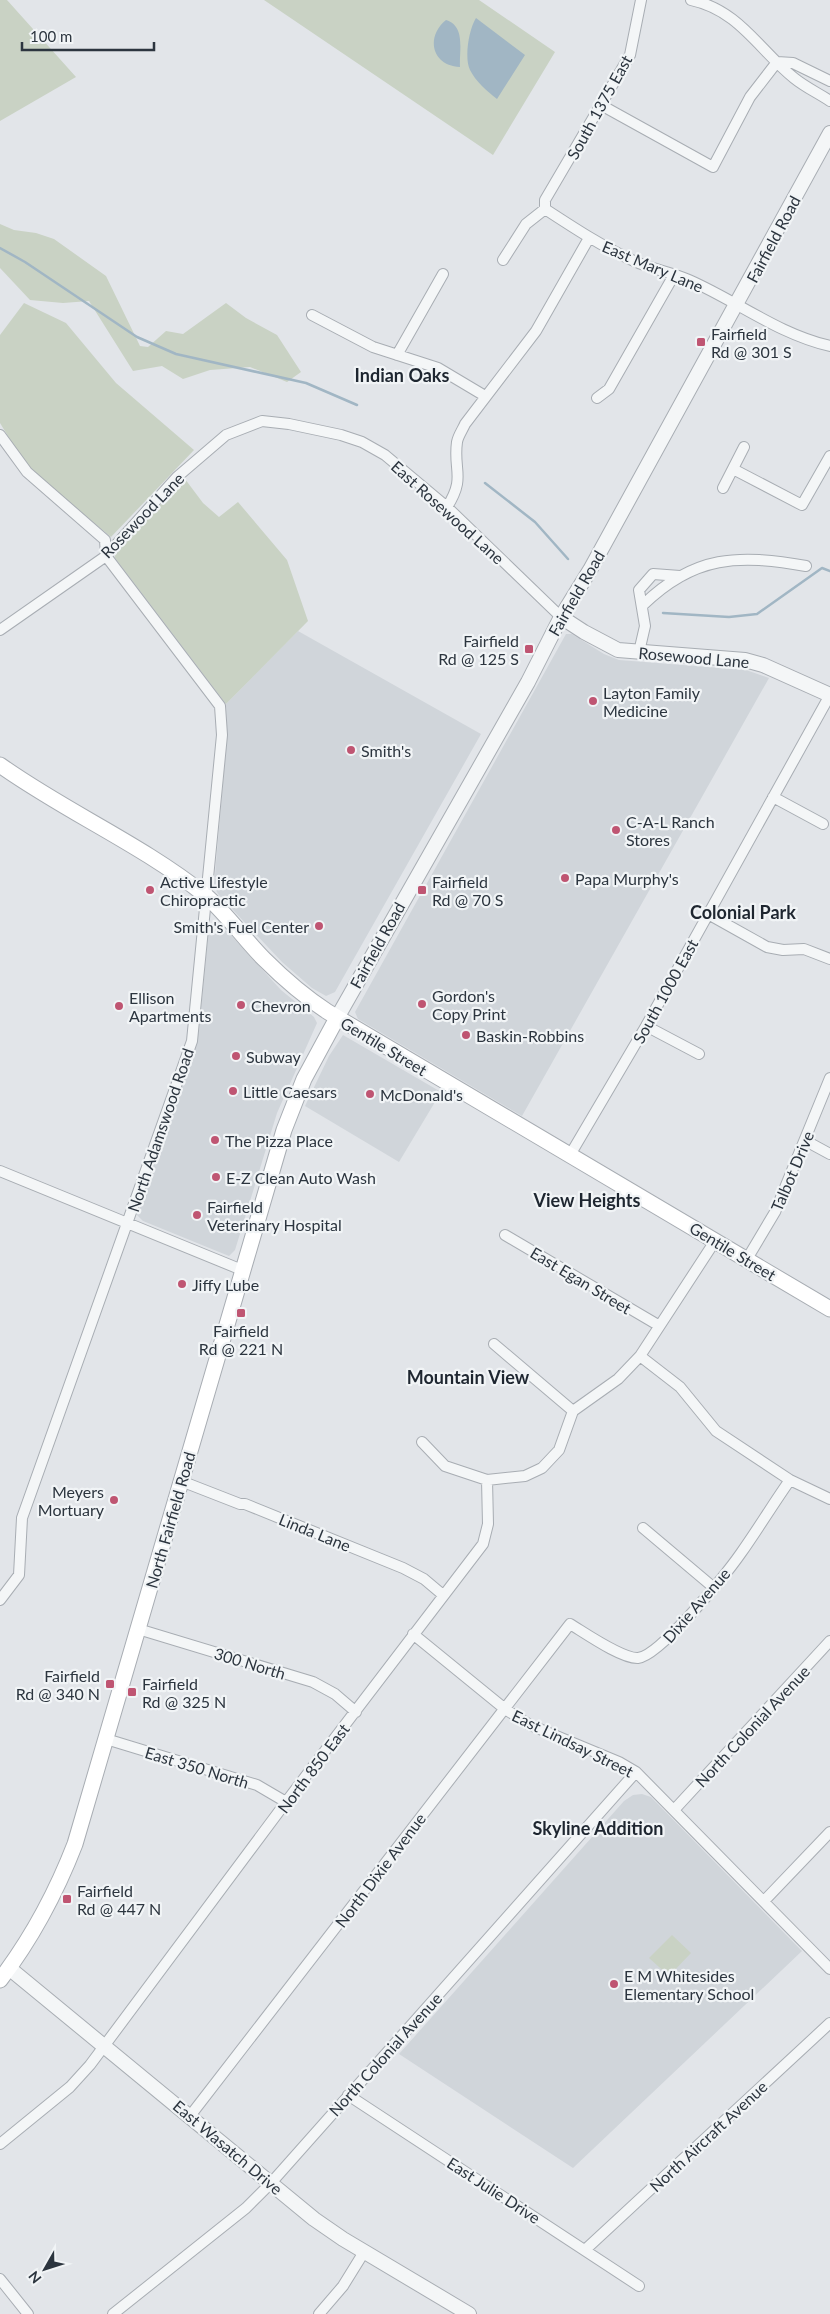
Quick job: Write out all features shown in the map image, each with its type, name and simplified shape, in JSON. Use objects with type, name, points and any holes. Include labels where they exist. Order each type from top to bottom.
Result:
[{"type":"main road","name":"Gentile Street","points":[[0,765],[58,804],[142,851],[206,897],[288,982],[337,1018],[830,1309]]},
{"type":"main road","name":"Fairfield Road","points":[[319,1051],[337,1018]]},
{"type":"main road","name":"North Fairfield Road","points":[[3,1969],[40,1920],[63,1874],[78,1833],[286,1122],[304,1079],[319,1051]]},
{"type":"street","name":"South 1375 East","points":[[545,209],[546,200],[630,55],[640,0]]},
{"type":"street","points":[[691,0],[704,3],[740,23],[794,78],[830,100]]},
{"type":"street","points":[[601,106],[712,167],[750,96],[777,62]]},
{"type":"street","points":[[777,62],[793,63],[830,81]]},
{"type":"street","name":"Fairfield Road","points":[[337,1018],[528,682],[561,617],[590,570],[830,133]]},
{"type":"street","points":[[503,260],[526,224],[545,209]]},
{"type":"street","name":"East Mary Lane","points":[[545,209],[589,238],[636,262],[688,279],[805,341],[830,346]]},
{"type":"street","points":[[448,507],[455,494],[459,476],[457,441],[465,424],[536,331],[589,238]]},
{"type":"street","points":[[397,355],[443,274]]},
{"type":"street","points":[[597,398],[609,389],[674,275]]},
{"type":"street","points":[[312,315],[373,347],[438,368],[485,396]]},
{"type":"street","name":"East Rosewood Lane","points":[[262,421],[332,433],[362,442],[385,455],[448,507],[561,617]]},
{"type":"street","name":"Rosewood Lane","points":[[0,630],[106,556],[177,477],[202,454],[226,435],[262,421]]},
{"type":"street","name":"North Adamswood Road","points":[[0,435],[27,472],[105,540],[106,556],[220,706],[222,735],[192,1041],[22,1518],[19,1575],[0,1600]]},
{"type":"street","points":[[723,488],[744,447]]},
{"type":"street","points":[[733,469],[802,505],[830,456]]},
{"type":"street","points":[[643,604],[661,587],[707,563],[745,559],[770,560],[806,566]]},
{"type":"street","points":[[639,652],[645,626],[640,590],[653,574],[680,576]]},
{"type":"street","name":"Rosewood Lane","points":[[561,617],[618,650],[745,660],[763,665],[830,695]]},
{"type":"street","name":"South 1000 East","points":[[570,1156],[646,1026],[830,695]]},
{"type":"street","points":[[773,797],[823,824]]},
{"type":"street","points":[[708,914],[767,946],[783,950],[804,949],[830,959]]},
{"type":"street","points":[[646,1026],[699,1054]]},
{"type":"street","name":"Talbot Drive","points":[[747,1260],[775,1212],[806,1141],[830,1078]]},
{"type":"street","points":[[806,1141],[830,1154]]},
{"type":"street","points":[[0,1171],[242,1270]]},
{"type":"street","name":"East Egan Street","points":[[505,1235],[658,1326]]},
{"type":"street","points":[[422,1442],[445,1466],[488,1480],[525,1476],[542,1468],[559,1450],[573,1411],[618,1379],[640,1356],[715,1240]]},
{"type":"street","points":[[494,1344],[573,1411]]},
{"type":"street","points":[[640,1356],[680,1387],[716,1431],[790,1480],[830,1499]]},
{"type":"street","name":"North 850 East","points":[[0,2144],[70,2087],[106,2045],[286,1802],[483,1544],[488,1524],[488,1480]]},
{"type":"street","name":"Dixie Avenue","points":[[570,1624],[623,1654],[638,1658],[650,1654],[667,1641],[740,1554],[790,1480]]},
{"type":"street","name":"Linda Lane","points":[[181,1481],[240,1504],[245,1504],[403,1568],[424,1579],[443,1595]]},
{"type":"street","points":[[643,1528],[713,1587]]},
{"type":"street","name":"North Dixie Avenue","points":[[190,2116],[570,1624]]},
{"type":"street","name":"300 North","points":[[138,1629],[313,1682],[335,1694],[356,1712]]},
{"type":"street","name":"East Lindsay Street","points":[[413,1634],[505,1709],[530,1725],[619,1762],[636,1772],[830,1969]]},
{"type":"street","name":"North Colonial Avenue","points":[[674,1810],[830,1641]]},
{"type":"street","name":"East 350 North","points":[[106,1739],[257,1785],[286,1802]]},
{"type":"street","name":"North Colonial Avenue","points":[[113,2314],[246,2208],[271,2183],[636,1772]]},
{"type":"street","points":[[764,1901],[830,1832]]},
{"type":"street","name":"East Wasatch Drive","points":[[3,1969],[106,2045],[314,2219],[364,2252],[469,2314]]},
{"type":"street","name":"North Aircraft Avenue","points":[[586,2249],[830,2023]]},
{"type":"street","name":"East Julie Drive","points":[[348,2096],[586,2249],[639,2286]]},
{"type":"street","points":[[319,2314],[343,2286],[364,2252]]},
{"type":"street","points":[[0,2279],[28,2314]]},
{"type":"shaded area","points":[[298,631],[481,734],[335,992],[326,996],[312,988],[282,962],[218,894],[214,886],[227,737],[226,704]]},
{"type":"shaded area","points":[[566,634],[572,634],[604,654],[619,660],[746,670],[769,678],[522,1116],[358,1019],[355,1012]]},
{"type":"shaded area","points":[[221,928],[228,932],[281,990],[314,1017],[317,1023],[277,1113],[235,1250],[229,1256],[143,1221],[137,1215],[199,1031],[208,936],[213,930]]},
{"type":"shaded area","points":[[343,1035],[441,1092],[399,1162],[305,1106],[329,1056]]},
{"type":"shaded area","name":"E M Whitesides Elementary School","points":[[642,1794],[651,1797],[802,1951],[573,2168],[399,2054],[624,1801],[633,1795]]},
{"type":"green space","points":[[0,0],[7,0],[76,77],[0,121]]},
{"type":"green space","points":[[264,0],[479,0],[555,52],[493,155]]},
{"type":"green space","points":[[0,224],[14,230],[36,233],[54,239],[106,276],[140,346],[148,347],[166,331],[183,334],[226,303],[246,318],[277,335],[301,372],[287,382],[250,367],[210,370],[183,379],[162,366],[133,371],[89,301],[63,303],[30,300],[0,268]]},
{"type":"green space","points":[[24,303],[66,323],[116,383],[194,450],[111,537],[42,480],[20,456],[0,423],[0,335]]},
{"type":"green space","points":[[185,479],[203,503],[219,517],[238,502],[287,560],[308,621],[226,704],[115,558],[114,553]]},
{"type":"green space","points":[[672,1935],[691,1953],[669,1976],[649,1958]]},
{"type":"water","points":[[476,18],[525,55],[497,99],[472,74],[468,65],[468,44],[471,29]]},
{"type":"water","points":[[446,20],[452,23],[459,33],[460,67],[443,62],[435,49],[435,34]]},
{"type":"waterway","points":[[0,248],[25,262],[137,337],[176,354],[306,383],[357,405]]},
{"type":"waterway","points":[[485,483],[535,522],[568,559]]},
{"type":"waterway","points":[[663,613],[729,617],[757,614],[822,568],[830,571]]},
{"type":"place","name":"Fairfield Rd @ 301 S","points":[[701,342]]},
{"type":"place","name":"Fairfield Rd @ 125 S","points":[[529,649]]},
{"type":"place","name":"Layton Family Medicine","points":[[593,701]]},
{"type":"place","name":"Smith's","points":[[351,750]]},
{"type":"place","name":"C-A-L Ranch Stores","points":[[616,830]]},
{"type":"place","name":"Papa Murphy's","points":[[565,878]]},
{"type":"place","name":"Active Lifestyle Chiropractic","points":[[150,890]]},
{"type":"place","name":"Fairfield Rd @ 70 S","points":[[422,890]]},
{"type":"place","name":"Smith's Fuel Center","points":[[319,926]]},
{"type":"place","name":"Gordon's Copy Print","points":[[422,1004]]},
{"type":"place","name":"Chevron","points":[[241,1005]]},
{"type":"place","name":"Ellison Apartments","points":[[119,1006]]},
{"type":"place","name":"Baskin-Robbins","points":[[466,1035]]},
{"type":"place","name":"Subway","points":[[236,1056]]},
{"type":"place","name":"Little Caesars","points":[[233,1091]]},
{"type":"place","name":"McDonald's","points":[[370,1094]]},
{"type":"place","name":"The Pizza Place","points":[[215,1140]]},
{"type":"place","name":"E-Z Clean Auto Wash","points":[[216,1177]]},
{"type":"place","name":"Fairfield Veterinary Hospital","points":[[197,1215]]},
{"type":"place","name":"Jiffy Lube","points":[[182,1284]]},
{"type":"place","name":"Fairfield Rd @ 221 N","points":[[241,1313]]},
{"type":"place","name":"Meyers Mortuary","points":[[114,1500]]},
{"type":"place","name":"Fairfield Rd @ 340 N","points":[[110,1684]]},
{"type":"place","name":"Fairfield Rd @ 325 N","points":[[132,1692]]},
{"type":"place","name":"Fairfield Rd @ 447 N","points":[[67,1899]]},
{"type":"place","name":"E M Whitesides Elementary School","points":[[614,1984]]},
{"type":"district","name":"Indian Oaks","points":[[402,375]]},
{"type":"district","name":"Colonial Park","points":[[743,912]]},
{"type":"district","name":"View Heights","points":[[587,1200]]},
{"type":"district","name":"Mountain View","points":[[468,1377]]},
{"type":"district","name":"Skyline Addition","points":[[598,1828]]}]
